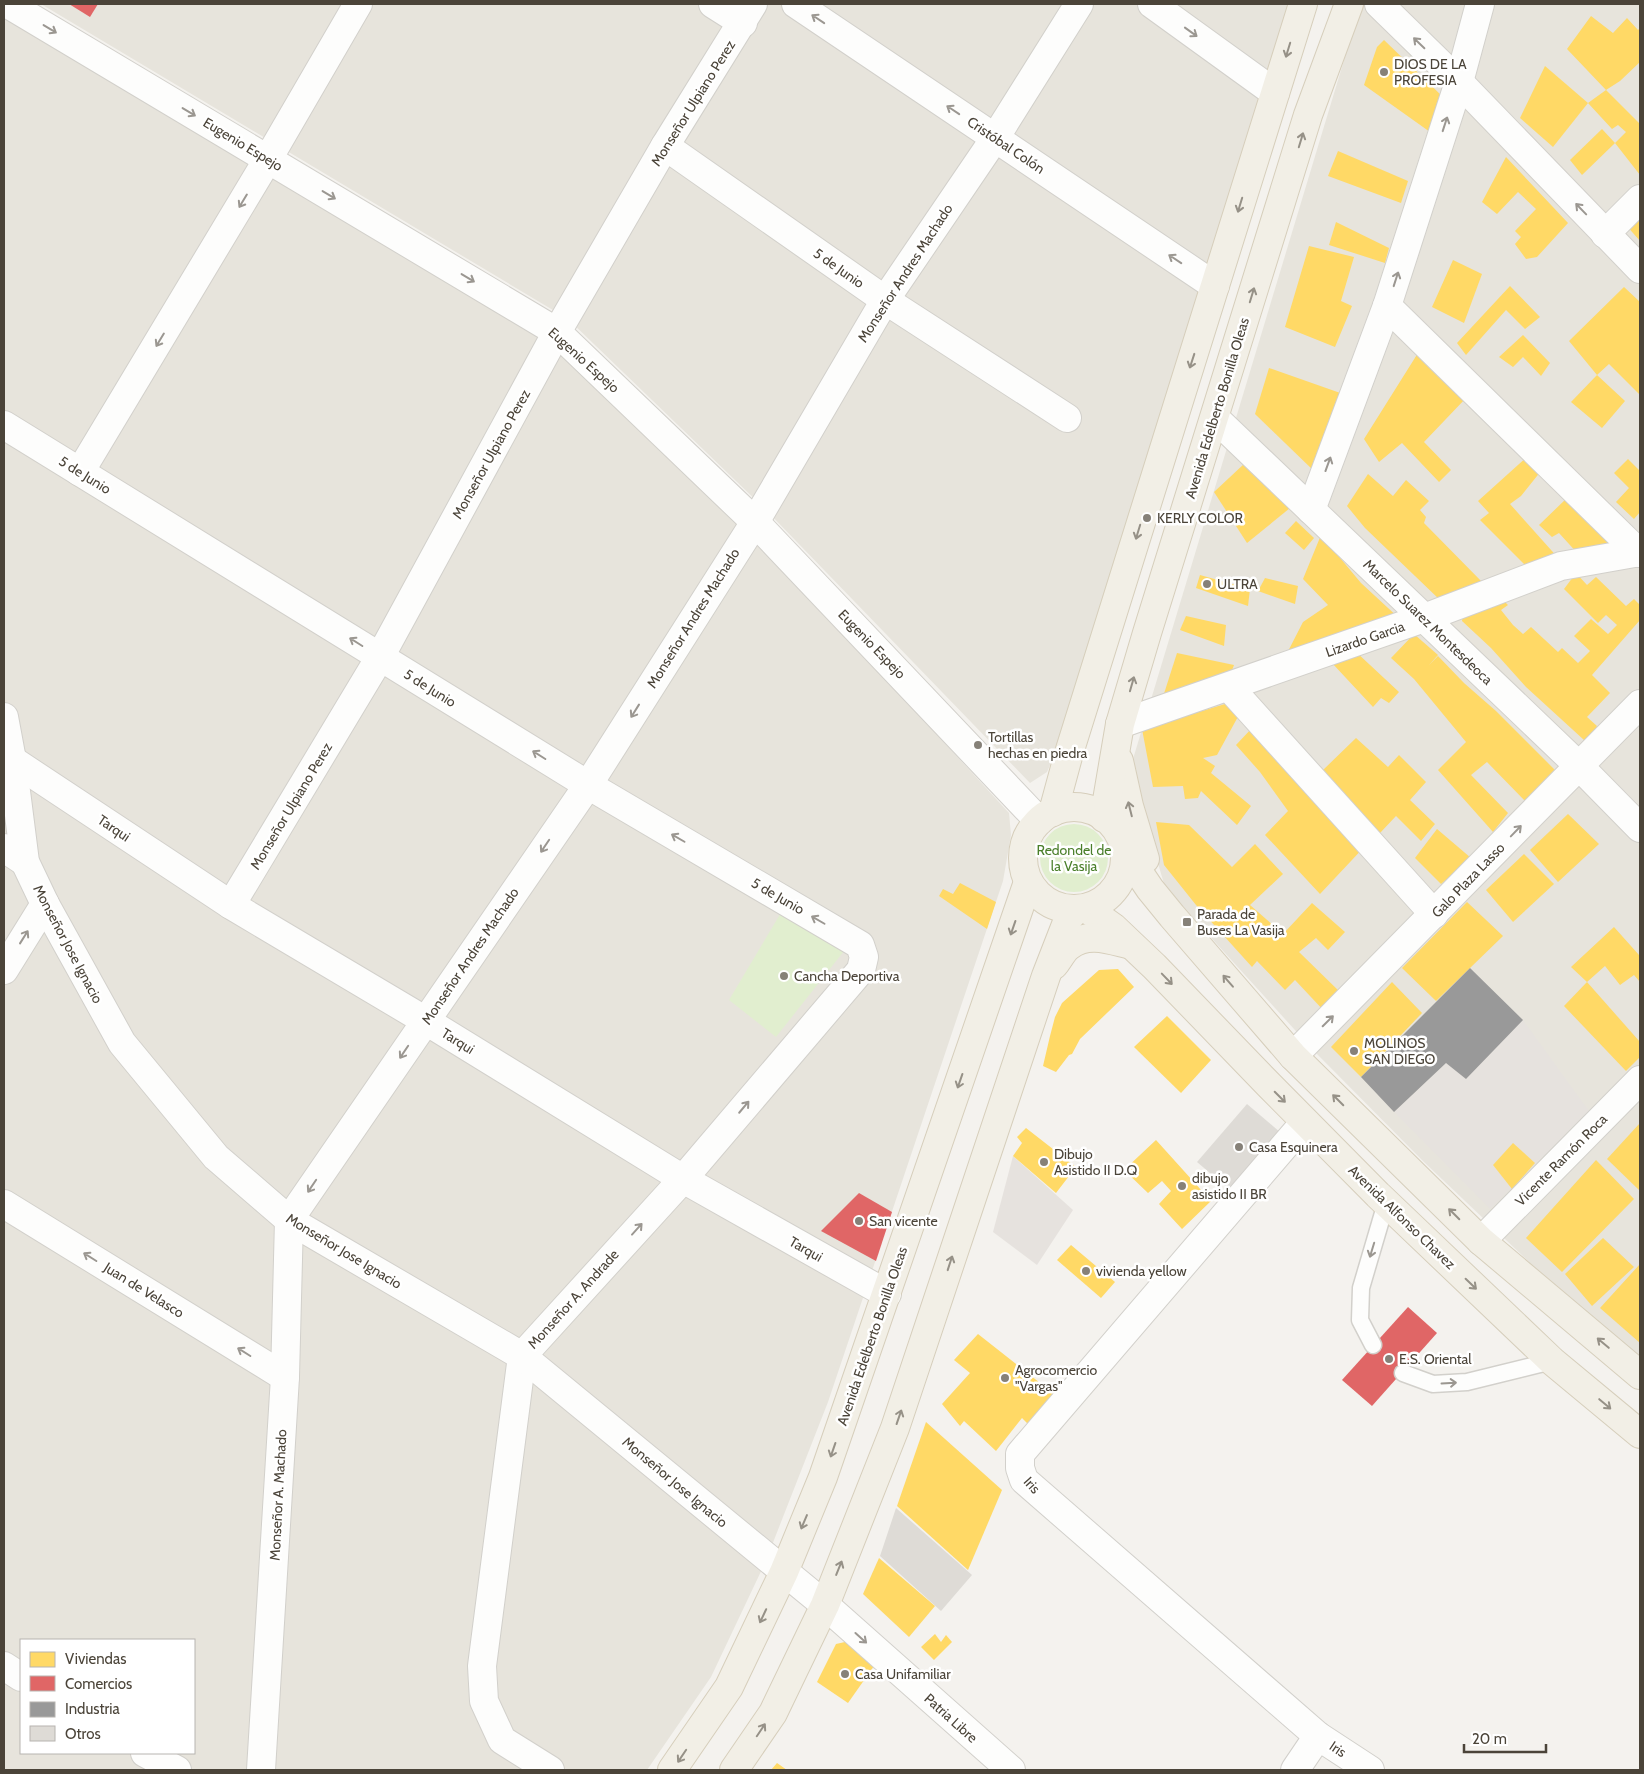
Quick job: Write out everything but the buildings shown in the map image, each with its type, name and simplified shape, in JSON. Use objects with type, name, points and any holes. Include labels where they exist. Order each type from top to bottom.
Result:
[{"type":"main road","points":[[1082,908],[1063,908],[1049,903],[1037,894],[1028,882],[1023,856],[1028,837],[1046,816],[1069,753],[1303,4]]},
{"type":"main road","name":"Avenida Edelberto Bonilla Oleas","points":[[1104,818],[1118,734],[1150,624],[1308,115],[1349,4]]},
{"type":"main road","points":[[1118,734],[1137,836],[1149,873],[1163,905]]},
{"type":"main road","points":[[1046,816],[1066,808],[1079,808],[1092,811],[1104,818],[1113,827],[1124,849],[1150,889],[1294,1056],[1481,1241],[1640,1375]]},
{"type":"main road","points":[[734,1770],[773,1713],[825,1605],[895,1428],[1046,976],[1069,917],[1082,908],[1100,902],[1112,892],[1122,872],[1124,849]]},
{"type":"main road","name":"Avenida Edelberto Bonilla Oleas","points":[[672,1770],[729,1687],[784,1572],[823,1477],[1028,882]]},
{"type":"main road","name":"Avenida Alfonso Chavez","points":[[1082,908],[1114,928],[1154,966],[1386,1203],[1552,1361],[1640,1434]]},
{"type":"main road","points":[[1046,976],[1068,946],[1085,937],[1104,938],[1132,946]]},
{"type":"street","name":"Eugenio Espejo","points":[[8,4],[558,332],[754,522],[1046,816]]},
{"type":"street","points":[[80,472],[268,159],[358,4]]},
{"type":"street","points":[[713,4],[748,13]]},
{"type":"street","name":"Cristóbal Colón","points":[[796,4],[1215,286]]},
{"type":"street","name":"Monseñor Andres Machado","points":[[289,1220],[588,784],[754,522],[885,300],[994,138],[1079,4]]},
{"type":"street","points":[[1152,4],[1275,93]]},
{"type":"street","points":[[1379,4],[1459,82],[1640,269]]},
{"type":"street","points":[[1311,510],[1387,306],[1459,82],[1480,4]]},
{"type":"street","name":"Monseñor Ulpiano Perez","points":[[231,905],[380,657],[558,332],[665,146],[748,13]]},
{"type":"street","name":"5 de Junio","points":[[665,146],[885,300],[1067,418]]},
{"type":"street","points":[[1605,234],[1640,199]]},
{"type":"street","points":[[1387,306],[1640,553]]},
{"type":"street","name":"Marcelo Suarez Montesdeoca","points":[[1215,418],[1579,766],[1640,828]]},
{"type":"street","name":"5 de Junio","points":[[4,425],[588,784],[860,945]]},
{"type":"street","name":"Lizardo Garcia","points":[[1118,734],[1229,687],[1424,618],[1560,566],[1640,553]]},
{"type":"street","points":[[1229,687],[1434,914]]},
{"type":"street","name":"Galo Plaza Lasso","points":[[1294,1056],[1640,704]]},
{"type":"street","name":"Monseñor Jose Ignacio","points":[[4,717],[12,760],[14,855],[45,904],[122,1043],[216,1156],[289,1220],[522,1356],[825,1605]]},
{"type":"street","name":"Tarqui","points":[[12,760],[231,905],[426,1021],[684,1179],[886,1294]]},
{"type":"street","points":[[4,970],[45,904]]},
{"type":"street","name":"Monseñor A. Andrade","points":[[550,1770],[502,1740],[484,1701],[482,1666],[522,1356],[684,1179],[861,970],[864,957],[860,945]]},
{"type":"street","name":"Vicente Ramón Roca","points":[[1481,1241],[1640,1080]]},
{"type":"street","name":"Iris","points":[[1305,1122],[1020,1454],[1020,1468],[1024,1480],[1318,1736],[1370,1770]]},
{"type":"street","name":"Juan de Velasco","points":[[4,1204],[285,1377]]},
{"type":"street","name":"Monseñor A. Machado","points":[[261,1770],[285,1377],[289,1220]]},
{"type":"street","name":"Patria Libre","points":[[825,1605],[1011,1770]]},
{"type":"street","points":[[4,1666],[20,1676]]},
{"type":"street","points":[[1295,1770],[1318,1736]]},
{"type":"street","points":[[147,1754],[177,1770]]},
{"type":"lane","points":[[1373,1345],[1360,1320],[1361,1288],[1386,1203]]},
{"type":"lane","points":[[1403,1372],[1433,1384],[1467,1382],[1552,1361]]},
{"type":"shaded area","points":[[41,4],[1290,4],[1057,749],[1047,772],[1030,783],[766,510],[568,319]]},
{"type":"shaded area","points":[[1361,4],[1640,4],[1640,1359],[1586,1316],[1424,1162],[1314,1051],[1165,887],[1130,769]]},
{"type":"shaded area","points":[[4,13],[551,340],[748,529],[1009,813],[1011,835],[1003,881],[828,1402],[765,1563],[711,1677],[647,1770],[4,1770]]},
{"type":"shaded area","points":[[1523,1020],[1589,1111],[1490,1209],[1394,1112],[1446,1063],[1466,1079]]},
{"type":"shaded area","points":[[1013,1156],[1073,1210],[1037,1265],[993,1232]]},
{"type":"green space","name":"Redondel de la Vasija","points":[[1067,824],[1081,824],[1093,829],[1103,839],[1108,851],[1108,865],[1103,877],[1093,887],[1081,892],[1067,892],[1055,887],[1045,877],[1040,865],[1040,851],[1045,839],[1055,829]]},
{"type":"green space","name":"Cancha Deportiva","points":[[782,911],[844,951],[776,1037],[729,1000]]},
{"type":"place","name":"DIOS DE LA PROFESIA","points":[[1384,72]]},
{"type":"place","name":"KERLY COLOR","points":[[1147,518]]},
{"type":"place","name":"ULTRA","points":[[1207,584]]},
{"type":"place","name":"Tortillas hechas en piedra","points":[[978,745]]},
{"type":"place","name":"Parada de Buses La Vasija","points":[[1187,922]]},
{"type":"place","name":"Cancha Deportiva","points":[[784,976]]},
{"type":"place","name":"MOLINOS SAN DIEGO","points":[[1354,1051]]},
{"type":"place","name":"Casa Esquinera","points":[[1239,1147]]},
{"type":"place","name":"Dibujo Asistido II D.Q","points":[[1044,1162]]},
{"type":"place","name":"dibujo asistido II BR","points":[[1182,1186]]},
{"type":"place","name":"San vicente","points":[[859,1221]]},
{"type":"place","name":"vivienda yellow","points":[[1086,1271]]},
{"type":"place","name":"E.S. Oriental","points":[[1389,1359]]},
{"type":"place","name":"Agrocomercio \"Vargas\"","points":[[1005,1378]]},
{"type":"place","name":"Casa Unifamiliar","points":[[845,1674]]}]
